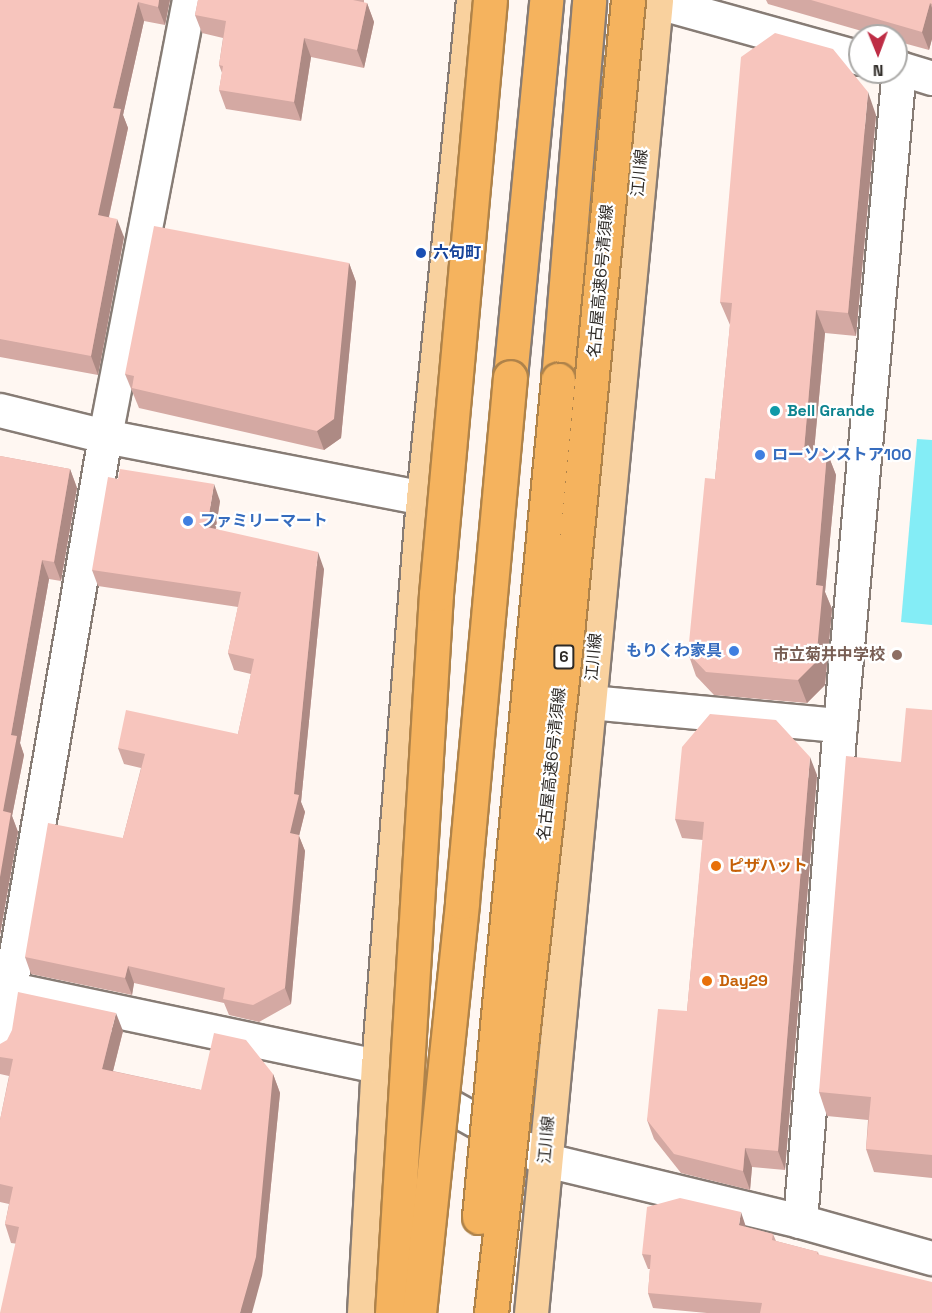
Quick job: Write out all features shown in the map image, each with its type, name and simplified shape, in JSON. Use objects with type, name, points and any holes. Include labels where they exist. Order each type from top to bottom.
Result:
[{"type":"highway","points":[[392,1313],[436,594],[489,0]]},
{"type":"highway","points":[[419,1313],[462,902],[546,0]]},
{"type":"highway","points":[[470,1313],[558,380],[589,0]]},
{"type":"highway","name":"名古屋高速6号清須線","points":[[491,1313],[567,634],[648,1]]},
{"type":"main road","points":[[364,1313],[378,1065],[423,498],[473,0]]},
{"type":"main road","name":"江川線","points":[[531,1313],[590,702],[648,1]]},
{"type":"street","points":[[0,1046],[12,988],[105,436],[189,0]]},
{"type":"street","points":[[648,1],[848,55]]},
{"type":"street","points":[[908,71],[932,78]]},
{"type":"street","points":[[800,1221],[896,84]]},
{"type":"street","points":[[0,410],[105,436],[423,498]]},
{"type":"street","points":[[590,702],[840,725]]},
{"type":"street","points":[[12,988],[378,1065],[546,1160],[800,1221],[932,1258]]},
{"type":"water","points":[[917,439],[932,440],[932,625],[901,622]]},
{"type":"building","points":[[0,0],[159,0],[158,7],[138,2],[113,108],[121,109],[98,215],[117,219],[91,356],[0,339]]},
{"type":"building","points":[[198,0],[353,0],[367,3],[357,50],[304,38],[294,102],[219,90],[223,66],[219,65],[226,21],[195,15]]},
{"type":"building","points":[[811,0],[932,0],[922,32],[908,28],[908,24],[894,24]]},
{"type":"building","points":[[775,33],[833,49],[848,67],[848,84],[861,84],[868,92],[848,313],[816,310],[804,450],[827,452],[816,585],[823,586],[816,662],[798,680],[706,672],[688,653],[705,478],[715,479],[732,303],[720,302],[741,57]]},
{"type":"building","points":[[154,226],[349,263],[334,419],[317,431],[132,388],[134,376],[125,374]]},
{"type":"building","points":[[0,456],[70,469],[54,562],[42,560],[11,735],[17,736],[3,811],[11,813],[0,877]]},
{"type":"building","points":[[120,469],[214,484],[207,527],[318,552],[294,794],[299,795],[290,833],[299,835],[285,988],[253,1005],[223,999],[225,988],[128,966],[125,978],[25,957],[48,823],[123,838],[145,754],[118,748],[126,710],[238,734],[254,659],[228,653],[241,592],[92,570],[108,477],[118,479]]},
{"type":"building","points":[[906,708],[932,710],[932,1155],[866,1149],[871,1097],[819,1092],[846,756],[901,762]]},
{"type":"building","points":[[710,714],[776,720],[810,757],[778,1151],[745,1148],[743,1171],[674,1154],[647,1120],[658,1009],[687,1011],[704,822],[675,819],[682,747]]},
{"type":"building","points":[[18,992],[116,1013],[102,1069],[201,1090],[214,1033],[246,1040],[273,1074],[256,1257],[240,1313],[0,1313],[19,1227],[5,1224],[13,1187],[0,1184],[0,1120],[13,1059],[0,1057],[0,1044],[7,1040],[12,1030]]},
{"type":"building","points":[[680,1198],[741,1212],[739,1225],[773,1234],[772,1240],[818,1252],[817,1254],[932,1282],[932,1313],[760,1313],[762,1303],[648,1293],[651,1255],[642,1254],[647,1207]]},
{"type":"place","name":"六句町","points":[[421,253]]},
{"type":"place","name":"Bell Grande","points":[[775,411]]},
{"type":"place","name":"ローソンストア100","points":[[760,455]]},
{"type":"place","name":"ファミリーマート","points":[[188,521]]},
{"type":"place","name":"もりくわ家具","points":[[734,651]]},
{"type":"place","name":"市立菊井中学校","points":[[897,655]]},
{"type":"place","name":"ピザハット","points":[[716,866]]},
{"type":"place","name":"Day29","points":[[707,981]]}]
